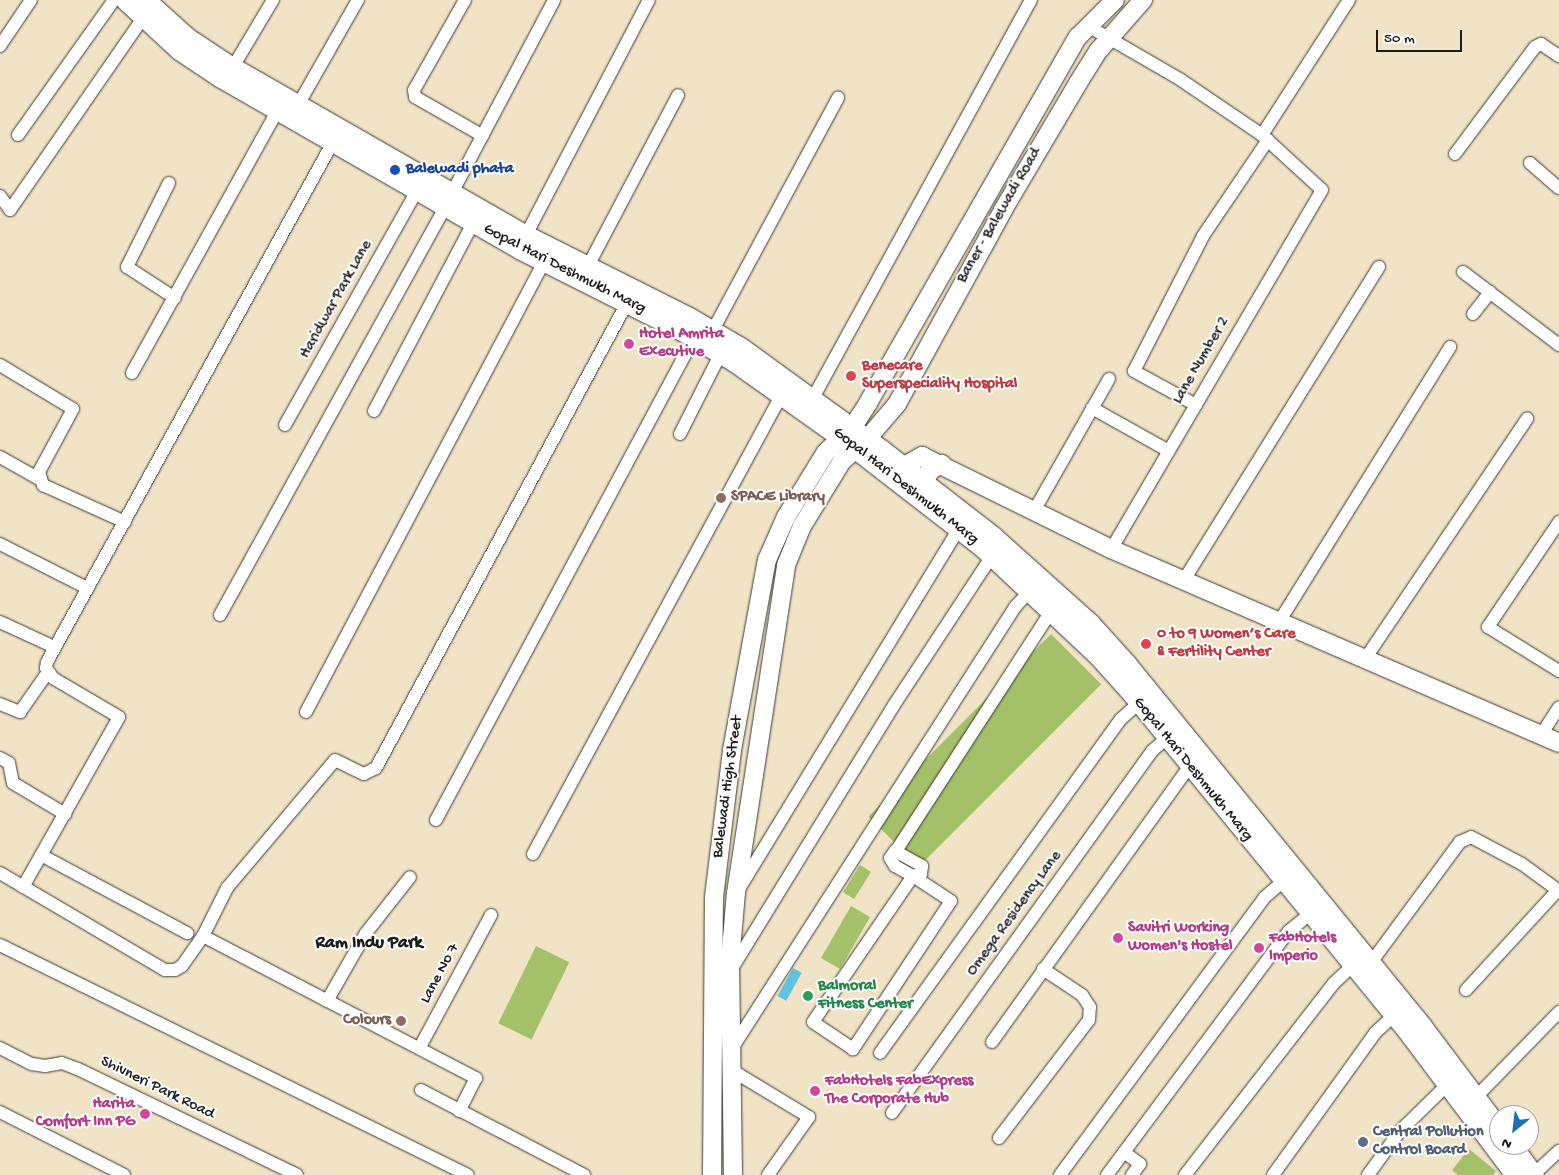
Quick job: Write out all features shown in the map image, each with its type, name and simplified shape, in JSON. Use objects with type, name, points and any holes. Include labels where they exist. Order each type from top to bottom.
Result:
[{"type":"main road","name":"Gopal Hari Deshmukh Marg","points":[[124,0],[146,5],[188,38],[448,200],[473,223],[556,262],[627,303],[721,353],[853,438],[904,466],[993,536],[1091,624],[1146,687],[1361,965],[1476,1097],[1489,1115]]},
{"type":"main road","name":"Gopal Hari Deshmukh Marg","points":[[146,5],[198,64],[277,111],[417,191],[448,200],[526,235],[556,262],[588,266],[712,330],[813,398],[853,438],[992,556],[1098,656],[1168,737],[1309,915],[1361,965],[1394,1016],[1447,1085],[1528,1175]]},
{"type":"main road","points":[[923,480],[931,468],[941,464]]},
{"type":"main road","points":[[1517,1155],[1528,1175]]},
{"type":"street","points":[[0,46],[31,0]]},
{"type":"street","points":[[18,135],[114,0]]},
{"type":"street","points":[[233,67],[273,0]]},
{"type":"street","points":[[298,105],[358,0]]},
{"type":"street","points":[[464,0],[414,90],[415,98],[483,136]]},
{"type":"street","points":[[220,615],[483,136],[554,0]]},
{"type":"street","points":[[526,235],[649,0]]},
{"type":"street","points":[[813,398],[1031,0]]},
{"type":"street","name":"Baner - Balewadi Road","points":[[853,438],[1078,36],[1115,0]]},
{"type":"street","name":"Baner - Balewadi Road","points":[[853,438],[897,404],[1003,210],[1078,83],[1108,38],[1143,0]]},
{"type":"street","points":[[1196,405],[1134,371],[1203,236],[1349,0]]},
{"type":"street","points":[[0,196],[10,210],[146,5]]},
{"type":"street","points":[[1088,26],[1181,80],[1265,137]]},
{"type":"street","points":[[1455,154],[1535,48],[1541,44],[1559,56]]},
{"type":"street","points":[[588,266],[678,95]]},
{"type":"street","points":[[712,330],[838,98]]},
{"type":"street","points":[[132,373],[277,111]]},
{"type":"street","name":"Lane Number 2","points":[[1111,549],[1322,190],[1265,137]]},
{"type":"street","points":[[0,704],[20,712],[48,672],[47,662],[54,646],[125,522],[333,142]]},
{"type":"street","points":[[1530,163],[1559,188]]},
{"type":"street","points":[[169,183],[128,266],[175,298]]},
{"type":"street","name":"Haridwar Park Lane","points":[[285,425],[417,191]]},
{"type":"street","points":[[374,411],[473,223]]},
{"type":"street","points":[[306,712],[556,262]]},
{"type":"street","points":[[1184,580],[1378,267]]},
{"type":"street","points":[[1463,272],[1559,345]]},
{"type":"street","points":[[1473,314],[1490,292]]},
{"type":"street","points":[[0,873],[165,970],[175,970],[182,966],[203,936],[226,888],[335,760],[364,774],[376,768],[627,303]]},
{"type":"street","points":[[436,820],[694,338]]},
{"type":"street","points":[[1279,622],[1450,347]]},
{"type":"street","points":[[680,434],[721,353]]},
{"type":"street","points":[[0,365],[73,409],[39,472],[39,478],[43,485],[125,522]]},
{"type":"street","points":[[1034,511],[1108,380]]},
{"type":"street","points":[[533,854],[782,394]]},
{"type":"street","points":[[1092,408],[1169,451]]},
{"type":"street","points":[[1365,659],[1527,419]]},
{"type":"street","name":"Balewadi High Street","points":[[736,1174],[731,970],[736,893],[786,565],[802,526],[842,462],[853,438]]},
{"type":"street","name":"Balewadi High Street","points":[[712,1175],[713,924],[732,750],[767,560],[786,517],[826,452],[853,438]]},
{"type":"street","points":[[904,466],[922,456],[941,464],[1111,549],[1559,743]]},
{"type":"street","points":[[0,457],[39,478]]},
{"type":"street","points":[[1559,522],[1488,628],[1559,671]]},
{"type":"street","points":[[736,893],[959,528]]},
{"type":"street","points":[[0,544],[87,588]]},
{"type":"street","points":[[731,970],[894,706],[992,556]]},
{"type":"street","points":[[733,1047],[1015,607],[1030,591]]},
{"type":"street","points":[[913,876],[813,1022],[853,1048],[950,901],[913,876],[890,862],[890,858],[1051,611]]},
{"type":"street","points":[[0,622],[54,646]]},
{"type":"street","points":[[23,886],[119,717],[48,672]]},
{"type":"street","points":[[880,1053],[1121,719],[1138,703]]},
{"type":"street","points":[[1540,735],[1559,707]]},
{"type":"street","name":"Omega Residency Lane","points":[[892,1113],[1152,751],[1168,737]]},
{"type":"street","points":[[0,758],[9,763],[13,783],[65,814]]},
{"type":"street","points":[[992,1042],[1043,968],[1190,765]]},
{"type":"street","points":[[1187,1173],[1334,983],[1361,965],[1460,842],[1471,837],[1522,864],[1559,890],[1466,990]]},
{"type":"street","points":[[42,855],[187,933]]},
{"type":"street","points":[[327,1001],[366,933],[410,877]]},
{"type":"street","points":[[1060,1175],[1265,896],[1282,882]]},
{"type":"street","name":"Lane No 7","points":[[420,1047],[491,915]]},
{"type":"street","points":[[1107,1175],[1289,931],[1309,915]]},
{"type":"street","points":[[203,936],[420,1047],[476,1078],[459,1111]]},
{"type":"street","points":[[0,945],[468,1175]]},
{"type":"street","points":[[999,1138],[1089,1020],[1090,1007],[1082,995],[1043,968]]},
{"type":"street","points":[[1476,1097],[1559,1012]]},
{"type":"street","points":[[1273,1175],[1375,1033],[1394,1016]]},
{"type":"street","name":"Shivneri Park Road","points":[[0,1048],[32,1064],[45,1066],[62,1063],[78,1069],[297,1175]]},
{"type":"street","points":[[733,1071],[809,1117],[768,1175]]},
{"type":"street","points":[[1368,1175],[1400,1131],[1447,1085]]},
{"type":"street","points":[[421,1090],[584,1175]]},
{"type":"street","points":[[0,1112],[124,1175]]},
{"type":"street","points":[[1528,1175],[1559,1151]]},
{"type":"street","points":[[1124,1152],[1140,1164],[1132,1175]]},
{"type":"green space","points":[[1051,634],[1101,684],[919,867],[869,816]]},
{"type":"green space","points":[[860,865],[871,872],[854,899],[843,892]]},
{"type":"green space","points":[[851,906],[870,917],[840,969],[821,958]]},
{"type":"green space","points":[[536,946],[569,962],[532,1040],[498,1023]]},
{"type":"green space","points":[[1469,1149],[1496,1171],[1493,1175],[1458,1175],[1452,1170]]},
{"type":"water","points":[[793,968],[802,973],[786,1001],[777,996]]},
{"type":"place","name":"Balewadi phata","points":[[395,170]]},
{"type":"place","name":"Hotel Amrita Executive","points":[[629,344]]},
{"type":"place","name":"Benecare Superspeciality Hospital","points":[[851,376]]},
{"type":"place","name":"SPACE Library","points":[[721,498]]},
{"type":"place","name":"0 to 9 Women’s Care & Fertility Center","points":[[1146,644]]},
{"type":"place","name":"Savitri Working Women's Hostel","points":[[1118,938]]},
{"type":"place","name":"FabHotels Imperio","points":[[1259,948]]},
{"type":"place","name":"Balmoral Fitness Center","points":[[808,996]]},
{"type":"place","name":"Colours","points":[[401,1021]]},
{"type":"place","name":"FabHotels FabExpress The Corporate Hub","points":[[815,1091]]},
{"type":"place","name":"Harita Comfort Inn PG","points":[[145,1114]]},
{"type":"place","name":"Central Pollution Control Board","points":[[1363,1142]]},
{"type":"district","name":"Ram Indu Park","points":[[369,944]]}]
